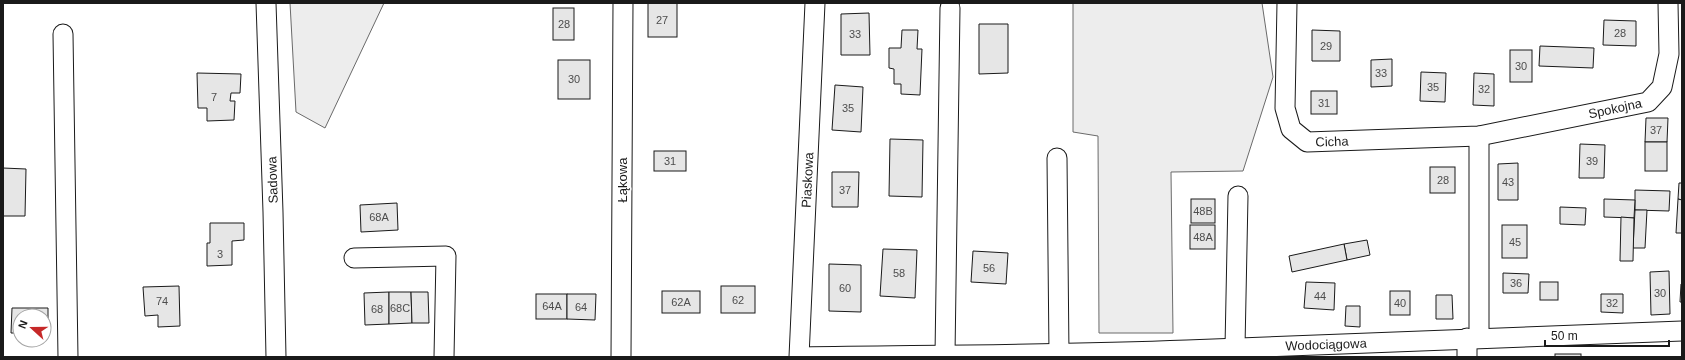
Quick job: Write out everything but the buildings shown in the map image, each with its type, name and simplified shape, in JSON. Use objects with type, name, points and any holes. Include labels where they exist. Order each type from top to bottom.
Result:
[{"type":"street","name":"Sadowa","points":[[266,3],[276,357]]},
{"type":"street","name":"Łąkowa","points":[[621,357],[623,3]]},
{"type":"street","name":"Piaskowa","points":[[800,357],[815,3]]},
{"type":"street","name":"Cicha","points":[[1287,3],[1285,108],[1291,129],[1308,142],[1479,136]]},
{"type":"street","name":"Spokojna","points":[[1479,136],[1648,102],[1662,87],[1669,54],[1668,3]]},
{"type":"street","points":[[945,355],[950,8]]},
{"type":"street","points":[[64,34],[68,357]]},
{"type":"street","points":[[1467,357],[1473,338],[1479,136]]},
{"type":"street","points":[[1057,158],[1060,353]]},
{"type":"street","points":[[1235,347],[1238,196]]},
{"type":"street","points":[[354,258],[446,256],[444,357]]},
{"type":"street","name":"Wodociągowa","points":[[800,357],[977,356],[1060,353],[1186,353],[1235,347],[1682,331]]},
{"type":"shaded area","points":[[290,3],[384,3],[325,128],[296,112]]},
{"type":"shaded area","points":[[1073,3],[1262,3],[1273,77],[1243,171],[1171,172],[1173,333],[1099,333],[1098,136],[1073,132]]}]
